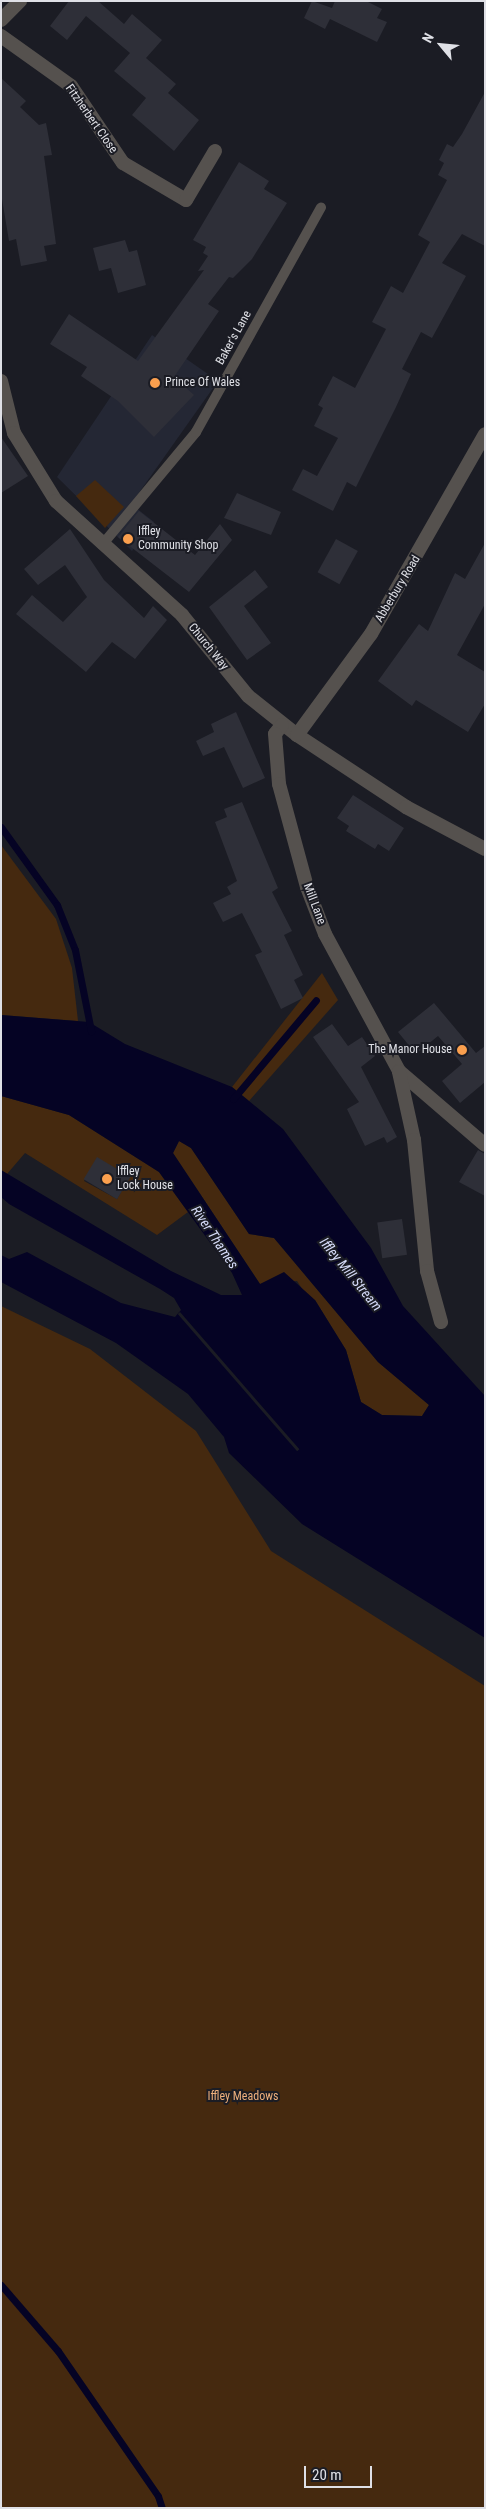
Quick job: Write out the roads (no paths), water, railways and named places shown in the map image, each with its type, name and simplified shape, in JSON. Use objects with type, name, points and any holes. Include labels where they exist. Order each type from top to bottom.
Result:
[{"type":"street","points":[[1,20],[20,1]]},
{"type":"street","name":"Fitzherbert Close","points":[[1,36],[71,86],[123,163],[186,200],[215,151]]},
{"type":"street","name":"Church Way","points":[[1,381],[14,433],[51,494],[102,545],[182,615],[248,696],[296,735],[406,807],[485,849]]},
{"type":"street","name":"Abberbury Road","points":[[296,735],[371,634],[485,434]]},
{"type":"street","name":"Mill Lane","points":[[282,724],[275,734],[279,784],[307,887],[329,941],[399,1071],[414,1140],[427,1270],[441,1322]]},
{"type":"street","name":"Mill Lane","points":[[399,1071],[485,1145]]},
{"type":"lane","name":"Baker's Lane","points":[[102,545],[196,432],[321,207]]},
{"type":"water","points":[[1,1015],[89,1022],[125,1044],[232,1087],[283,1129],[371,1248],[403,1306],[485,1396],[485,1638],[302,1524],[229,1453],[224,1437],[188,1394],[116,1343],[1,1282],[1,1255],[9,1259],[27,1252],[121,1303],[175,1317],[181,1310],[174,1298],[160,1289],[9,1204],[1,1197],[1,1170],[171,1271],[221,1295],[242,1295],[232,1273],[159,1172],[69,1115],[1,1096]],"holes":[[[179,1141],[191,1148],[249,1234],[274,1238],[378,1362],[429,1405],[422,1416],[382,1415],[361,1402],[346,1350],[315,1300],[284,1272],[260,1284],[173,1153]]]},
{"type":"waterway","points":[[1,827],[57,905],[75,950],[91,1031]]},
{"type":"waterway","points":[[233,1099],[316,1000]]},
{"type":"waterway","points":[[1,2285],[58,2351],[158,2496],[162,2508]]},
{"type":"place","name":"Prince Of Wales","points":[[155,383]]},
{"type":"place","name":"Iffley Community Shop","points":[[128,539]]},
{"type":"place","name":"The Manor House","points":[[462,1050]]},
{"type":"place","name":"Iffley Lock House","points":[[107,1179]]},
{"type":"water label","name":"River Thames","points":[[215,1237]]},
{"type":"water label","name":"Iffley Mill Stream","points":[[351,1274]]},
{"type":"park label","name":"Iffley Meadows","points":[[243,2097]]}]
